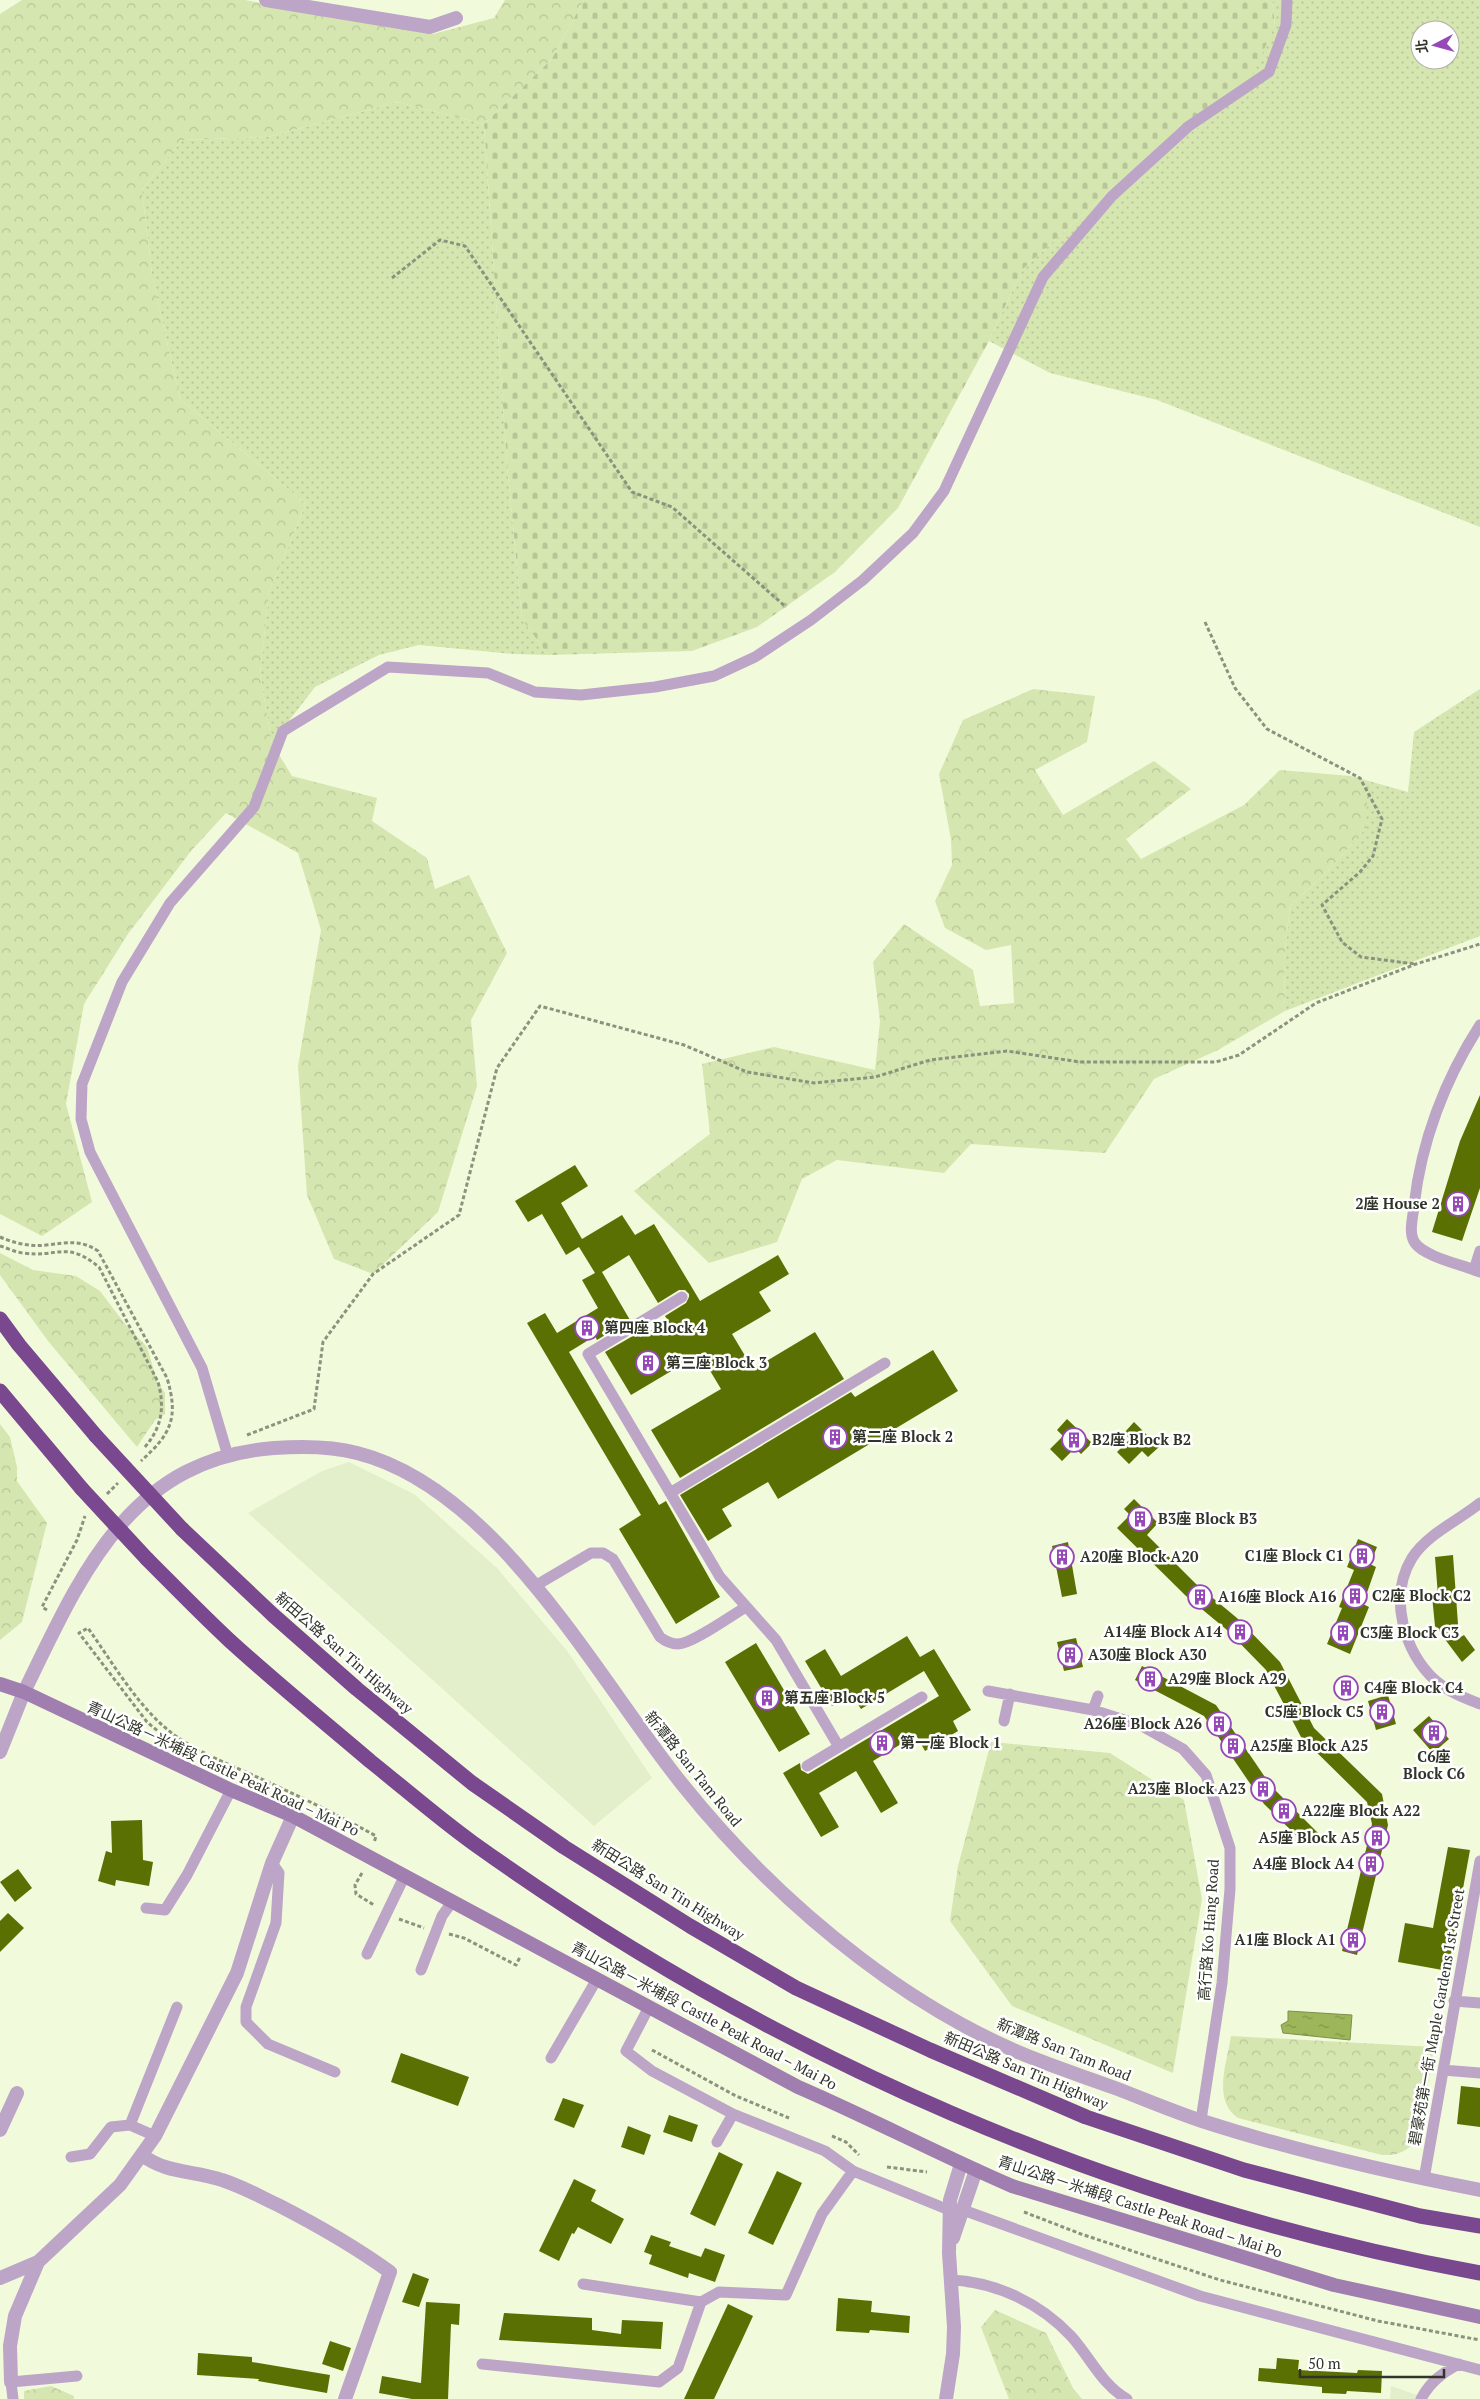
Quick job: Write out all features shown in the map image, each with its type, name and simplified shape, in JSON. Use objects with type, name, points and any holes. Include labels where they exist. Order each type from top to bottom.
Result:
[{"type":"highway","name":"新田公路 San Tin Highway","points":[[0,1319],[19,1345],[96,1436],[182,1529],[273,1615],[350,1683],[472,1783],[572,1852],[690,1926],[796,1988],[930,2050],[1086,2117],[1244,2170],[1420,2216],[1480,2226]]},
{"type":"highway","points":[[0,1392],[82,1489],[147,1559],[228,1640],[291,1695],[470,1841],[577,1914],[685,1980],[799,2043],[919,2100],[1034,2148],[1131,2183],[1218,2211],[1326,2241],[1480,2273]]},
{"type":"main road","name":"青山公路－米埔段 Castle Peak Road – Mai Po","points":[[0,1684],[24,1692],[231,1790],[293,1816],[798,2086],[868,2117],[961,2164],[1012,2186],[1334,2285],[1480,2317]]},
{"type":"street","points":[[266,0],[430,27],[456,18]]},
{"type":"street","name":"新潭路 San Tam Road","points":[[0,1752],[24,1692],[89,1564],[124,1519],[171,1482],[226,1449],[317,1447],[354,1452],[387,1463],[427,1484],[461,1509],[493,1539],[535,1586],[632,1719],[706,1813],[765,1875],[835,1938],[900,1986],[993,2041],[1201,2120],[1304,2150],[1424,2179],[1480,2190]]},
{"type":"street","points":[[0,2278],[38,2262],[120,2185],[155,2136],[237,1973],[272,1863],[293,1816]]},
{"type":"street","points":[[0,2130],[17,2093]]},
{"type":"street","points":[[142,2155],[154,2164],[169,2170],[221,2179],[244,2188],[320,2226],[390,2272],[345,2399]]},
{"type":"street","points":[[946,2399],[953,2354],[950,2253],[956,2210],[952,2188],[961,2164]]},
{"type":"street","points":[[956,2210],[976,2170]]},
{"type":"street","points":[[12,2382],[10,2346],[15,2316],[38,2262]]},
{"type":"lane","points":[[226,1449],[202,1368],[90,1152],[80,1119],[80,1101],[82,1084],[88,1063],[122,982],[170,902],[254,807],[283,731],[388,667],[488,673],[535,692],[581,695],[655,687],[714,676],[754,658],[811,620],[863,580],[913,533],[944,491],[1043,277],[1112,196],[1189,126],[1269,72],[1286,25],[1287,0]]},
{"type":"lane","points":[[1480,1025],[1457,1064],[1435,1117],[1420,1172],[1411,1229],[1414,1242],[1424,1251],[1477,1271],[1480,1251]]},
{"type":"lane","points":[[682,1297],[588,1354],[720,1577],[776,1640],[839,1747]]},
{"type":"lane","points":[[670,1492],[885,1363]]},
{"type":"lane","points":[[1480,1503],[1423,1544],[1411,1559],[1402,1591],[1401,1608],[1408,1640],[1420,1662],[1437,1681],[1450,1691],[1480,1704]]},
{"type":"lane","points":[[535,1586],[591,1553],[603,1553],[613,1559],[660,1637],[672,1644],[691,1640],[746,1607]]},
{"type":"lane","name":"高行路 Ko Hang Road","points":[[988,1691],[1093,1710],[1140,1725],[1183,1749],[1206,1775],[1230,1848],[1230,1889],[1222,1983],[1201,2120]]},
{"type":"lane","points":[[1004,1721],[1010,1694]]},
{"type":"lane","points":[[1093,1710],[1098,1696]]},
{"type":"lane","points":[[807,1766],[922,1697]]},
{"type":"lane","points":[[146,1908],[165,1910],[187,1875],[231,1790]]},
{"type":"lane","name":"碧豪苑第一街 Maple Gardens 1st Street","points":[[1424,2179],[1480,1861]]},
{"type":"lane","points":[[272,1863],[279,1874],[276,1923],[246,2007],[246,2022],[268,2044],[335,2072]]},
{"type":"lane","points":[[366,1954],[405,1875]]},
{"type":"lane","points":[[421,1970],[442,1916],[452,1902]]},
{"type":"lane","points":[[551,2058],[597,1979]]},
{"type":"lane","points":[[1454,2001],[1480,2003]]},
{"type":"lane","points":[[650,2007],[626,2051],[652,2071],[734,2114],[825,2151],[853,2172],[1200,2296],[1480,2370]]},
{"type":"lane","points":[[130,2125],[177,2008]]},
{"type":"lane","points":[[1443,2070],[1480,2073]]},
{"type":"lane","points":[[717,2142],[734,2114]]},
{"type":"lane","points":[[71,2157],[90,2154],[111,2127],[130,2125],[155,2136]]},
{"type":"lane","points":[[583,2284],[701,2302],[720,2292],[786,2295],[822,2214],[853,2172]]},
{"type":"lane","points":[[951,2280],[971,2280],[1004,2290],[1032,2305],[1070,2335],[1115,2392],[1127,2399]]},
{"type":"lane","points":[[482,2364],[659,2382],[678,2368],[701,2302]]},
{"type":"lane","points":[[1421,2399],[1426,2389],[1439,2375],[1459,2364]]},
{"type":"lane","points":[[13,2399],[12,2382],[78,2376]]},
{"type":"path","points":[[392,278],[440,240],[465,246],[632,492],[672,508],[786,607]]},
{"type":"path","points":[[1205,622],[1235,688],[1267,729],[1360,778],[1382,819],[1373,856],[1360,872],[1322,905],[1342,942],[1361,957],[1416,964]]},
{"type":"path","points":[[226,1449],[314,1409],[323,1342],[373,1274],[459,1215],[497,1068],[540,1006],[684,1045],[747,1072],[814,1083],[875,1077],[930,1060],[1007,1052],[1080,1062],[1216,1062],[1239,1055],[1316,1003],[1416,964],[1480,944]]},
{"type":"path","points":[[0,1237],[27,1245],[45,1246],[70,1241],[87,1244],[98,1252],[167,1378],[174,1400],[172,1418],[167,1432],[135,1467]]},
{"type":"path","points":[[0,1246],[22,1253],[70,1250],[86,1256],[99,1267],[158,1382],[162,1397],[159,1426],[144,1448]]},
{"type":"path","points":[[100,1500],[121,1480]]},
{"type":"path","points":[[49,1610],[42,1607],[77,1540],[81,1522],[86,1513]]},
{"type":"path","points":[[175,1745],[148,1722],[79,1633],[86,1629],[156,1719],[180,1739],[341,1816],[376,1836],[374,1846]]},
{"type":"path","points":[[516,1965],[520,1957]]},
{"type":"path","points":[[652,2050],[736,2096],[791,2119]]},
{"type":"path","points":[[827,2134],[846,2142],[864,2160]]},
{"type":"path","points":[[879,2166],[928,2172]]},
{"type":"path","points":[[1024,2212],[1081,2234],[1220,2280],[1378,2321],[1480,2340]]},
{"type":"shaded area","points":[[349,1462],[414,1494],[497,1568],[568,1652],[652,1778],[594,1826],[248,1513],[322,1471]]},
{"type":"shaded area","points":[[1391,2386],[1426,2398],[1426,2399],[1390,2399]]},
{"type":"green space","points":[[22,0],[245,0],[433,34],[494,18],[505,0],[584,0],[551,60],[484,124],[397,102],[268,137],[182,140],[142,190],[152,275],[180,399],[306,504],[269,592],[260,675],[272,743],[292,776],[377,798],[372,821],[427,858],[435,889],[469,875],[507,953],[471,1020],[477,1086],[438,1212],[373,1274],[334,1259],[307,1195],[298,1066],[321,930],[298,853],[226,813],[191,851],[128,934],[84,1004],[66,1104],[92,1202],[42,1236],[0,1214],[0,14]]},
{"type":"green space","points":[[584,0],[1272,0],[1275,25],[1253,74],[1206,122],[1121,180],[1022,270],[989,341],[898,508],[835,572],[757,627],[692,651],[548,655],[522,619],[507,464],[484,124],[551,60]]},
{"type":"green space","points":[[1272,0],[1480,0],[1480,527],[1157,400],[1050,373],[989,341],[1022,270],[1121,180],[1206,122],[1275,25]]},
{"type":"green space","points":[[397,102],[484,124],[507,464],[522,619],[548,655],[513,654],[419,645],[379,655],[315,687],[272,743],[260,675],[269,592],[306,504],[180,399],[152,275],[142,190],[182,140],[268,137]]},
{"type":"green space","points":[[1033,689],[1095,696],[1087,742],[1035,770],[1063,815],[1154,761],[1191,789],[1126,839],[1141,859],[1244,805],[1280,770],[1351,776],[1367,797],[1366,828],[1326,873],[1290,906],[1284,959],[1285,1011],[1218,1050],[1154,1079],[1105,1153],[971,1144],[944,1173],[837,1160],[802,1179],[777,1242],[709,1263],[634,1191],[710,1134],[702,1064],[774,1047],[875,1070],[880,1021],[873,962],[904,924],[973,970],[980,1006],[1014,1003],[1011,945],[986,950],[945,928],[935,901],[952,865],[951,840],[939,774],[963,720]]},
{"type":"green space","points":[[1480,689],[1480,936],[1285,1011],[1284,959],[1290,906],[1326,873],[1366,828],[1366,797],[1351,776],[1408,792],[1414,732]]},
{"type":"green space","points":[[0,1253],[33,1270],[76,1276],[100,1291],[125,1324],[147,1347],[157,1381],[165,1393],[165,1414],[155,1420],[137,1447],[48,1341],[0,1275]]},
{"type":"green space","points":[[0,1424],[10,1437],[17,1467],[17,1481],[47,1523],[22,1622],[0,1640]]},
{"type":"green space","points":[[991,1742],[1110,1753],[1184,1800],[1202,1899],[1173,2073],[1012,2006],[950,1921],[958,1866]]},
{"type":"green space","points":[[1231,2036],[1434,2047],[1420,2134],[1404,2151],[1382,2155],[1238,2118],[1230,2111],[1225,2102],[1223,2091],[1223,2080]]},
{"type":"green space","points":[[995,2310],[1046,2333],[1073,2388],[1082,2399],[1009,2399],[981,2327]]},
{"type":"green space","points":[[51,2386],[74,2396],[74,2399],[24,2399],[24,2391]]},
{"type":"water","points":[[1288,2011],[1352,2015],[1350,2040],[1283,2033],[1281,2025],[1288,2021]]},
{"type":"building","points":[[1480,1095],[1480,1188],[1462,1241],[1432,1232],[1460,1141]]},
{"type":"building","points":[[575,1165],[588,1186],[561,1203],[582,1239],[622,1215],[635,1235],[654,1224],[700,1301],[778,1255],[789,1274],[759,1292],[771,1311],[732,1334],[753,1369],[815,1332],[844,1379],[680,1478],[651,1430],[721,1389],[700,1354],[631,1395],[605,1352],[638,1333],[640,1337],[668,1321],[665,1316],[686,1303],[689,1294],[685,1290],[679,1290],[658,1303],[629,1255],[602,1272],[630,1320],[597,1340],[595,1336],[569,1352],[659,1505],[666,1501],[720,1597],[676,1624],[619,1529],[641,1515],[527,1323],[545,1313],[557,1333],[598,1308],[582,1280],[595,1273],[579,1247],[566,1255],[542,1214],[528,1222],[515,1201]]},
{"type":"building","name":"第二座 Block 2","points":[[933,1350],[958,1391],[778,1499],[768,1482],[722,1509],[732,1526],[708,1541],[680,1495],[851,1392],[855,1397]]},
{"type":"building","name":"B2座 Block B2","points":[[1067,1419],[1092,1443],[1081,1454],[1075,1448],[1062,1461],[1050,1449],[1063,1436],[1057,1430]]},
{"type":"building","points":[[1134,1422],[1159,1447],[1148,1457],[1142,1451],[1129,1464],[1117,1452],[1130,1439],[1124,1433]]},
{"type":"building","points":[[1134,1499],[1158,1523],[1147,1535],[1196,1584],[1237,1618],[1280,1662],[1314,1728],[1382,1794],[1388,1825],[1357,1955],[1342,1951],[1372,1824],[1367,1802],[1301,1737],[1266,1670],[1227,1630],[1186,1596],[1117,1528],[1130,1515],[1124,1509]]},
{"type":"building","points":[[1358,1539],[1377,1547],[1370,1564],[1376,1567],[1363,1604],[1369,1607],[1350,1654],[1327,1644],[1342,1608],[1339,1607],[1354,1570],[1347,1567]]},
{"type":"building","points":[[1068,1542],[1077,1594],[1062,1597],[1052,1546]]},
{"type":"building","points":[[1453,1555],[1459,1638],[1464,1635],[1475,1650],[1462,1662],[1435,1626],[1432,1596],[1438,1596],[1435,1557]]},
{"type":"building","name":"第一座 Block 1","points":[[907,1636],[920,1657],[934,1649],[971,1710],[953,1721],[958,1731],[925,1751],[916,1735],[873,1761],[898,1803],[881,1813],[856,1771],[819,1793],[839,1827],[821,1837],[783,1773],[800,1763],[801,1770],[808,1774],[939,1696],[924,1671],[861,1709],[852,1695],[832,1706],[805,1661],[825,1649],[841,1676]]},
{"type":"building","name":"A30座 Block A30","points":[[1076,1638],[1083,1667],[1064,1671],[1057,1642]]},
{"type":"building","name":"第五座 Block 5","points":[[756,1643],[810,1734],[779,1752],[725,1662]]},
{"type":"building","points":[[1142,1666],[1216,1705],[1271,1786],[1318,1833],[1306,1845],[1264,1804],[1204,1716],[1135,1680]]},
{"type":"building","name":"C5座 Block C5","points":[[1388,1695],[1396,1724],[1376,1730],[1368,1701]]},
{"type":"building","name":"C6座 Block C6","points":[[1429,1716],[1449,1739],[1433,1753],[1413,1730]]},
{"type":"building","points":[[142,1820],[143,1860],[153,1862],[149,1886],[116,1880],[115,1886],[98,1881],[106,1851],[112,1853],[111,1821]]},
{"type":"building","points":[[1448,1847],[1470,1850],[1448,1971],[1398,1962],[1405,1923],[1433,1928]]},
{"type":"building","points":[[18,1869],[32,1888],[15,1902],[0,1882]]},
{"type":"building","points":[[8,1913],[24,1928],[0,1952],[0,1921]]},
{"type":"building","points":[[401,2053],[469,2077],[458,2106],[391,2082]]},
{"type":"building","points":[[1461,2086],[1480,2088],[1480,2127],[1457,2124]]},
{"type":"building","points":[[563,2098],[584,2105],[574,2128],[554,2120]]},
{"type":"building","points":[[669,2115],[698,2125],[692,2142],[663,2132]]},
{"type":"building","points":[[628,2126],[651,2135],[644,2155],[621,2147]]},
{"type":"building","points":[[719,2152],[743,2164],[715,2226],[690,2214]]},
{"type":"building","points":[[777,2171],[802,2183],[773,2245],[748,2233]]},
{"type":"building","points":[[574,2179],[596,2190],[591,2201],[624,2219],[611,2244],[578,2227],[574,2234],[572,2233],[559,2261],[539,2251]]},
{"type":"building","points":[[651,2235],[671,2242],[669,2246],[701,2257],[705,2248],[725,2255],[715,2282],[689,2273],[688,2278],[649,2264],[652,2255],[644,2252]]},
{"type":"building","points":[[413,2273],[429,2279],[419,2307],[402,2302]]},
{"type":"building","points":[[838,2298],[872,2301],[871,2312],[910,2316],[909,2333],[870,2330],[869,2333],[836,2331]]},
{"type":"building","points":[[426,2302],[460,2304],[459,2325],[451,2324],[448,2399],[412,2399],[379,2393],[382,2376],[421,2383]]},
{"type":"building","points":[[728,2304],[753,2316],[742,2340],[714,2399],[684,2399]]},
{"type":"building","points":[[504,2313],[592,2318],[592,2330],[621,2334],[622,2320],[663,2322],[661,2349],[499,2340]]},
{"type":"building","points":[[330,2341],[351,2348],[343,2371],[322,2364]]},
{"type":"building","points":[[198,2353],[252,2357],[252,2362],[330,2375],[327,2393],[258,2381],[259,2379],[197,2375]]},
{"type":"building","points":[[1277,2358],[1299,2360],[1298,2370],[1357,2373],[1358,2370],[1382,2371],[1381,2393],[1347,2391],[1346,2394],[1322,2393],[1322,2387],[1258,2381],[1259,2368],[1276,2369]]},
{"type":"place","name":"2座 House 2","points":[[1458,1204]]},
{"type":"place","name":"第四座 Block 4","points":[[587,1328]]},
{"type":"place","name":"第三座 Block 3","points":[[648,1363]]},
{"type":"place","name":"第二座 Block 2","points":[[835,1437]]},
{"type":"place","name":"B2座 Block B2","points":[[1074,1440]]},
{"type":"place","name":"B3座 Block B3","points":[[1140,1519]]},
{"type":"place","name":"C1座 Block C1","points":[[1362,1556]]},
{"type":"place","name":"A20座 Block A20","points":[[1062,1557]]},
{"type":"place","name":"C2座 Block C2","points":[[1355,1596]]},
{"type":"place","name":"A16座 Block A16","points":[[1200,1597]]},
{"type":"place","name":"A14座 Block A14","points":[[1240,1632]]},
{"type":"place","name":"C3座 Block C3","points":[[1343,1633]]},
{"type":"place","name":"A30座 Block A30","points":[[1070,1655]]},
{"type":"place","name":"A29座 Block A29","points":[[1150,1679]]},
{"type":"place","name":"C4座 Block C4","points":[[1346,1688]]},
{"type":"place","name":"第五座 Block 5","points":[[767,1698]]},
{"type":"place","name":"C5座 Block C5","points":[[1382,1712]]},
{"type":"place","name":"A26座 Block A26","points":[[1219,1724]]},
{"type":"place","name":"C6座 Block C6","points":[[1434,1733]]},
{"type":"place","name":"第一座 Block 1","points":[[882,1743]]},
{"type":"place","name":"A25座 Block A25","points":[[1233,1746]]},
{"type":"place","name":"A23座 Block A23","points":[[1263,1789]]},
{"type":"place","name":"A22座 Block A22","points":[[1284,1811]]},
{"type":"place","name":"A5座 Block A5","points":[[1377,1838]]},
{"type":"place","name":"A4座 Block A4","points":[[1371,1864]]},
{"type":"place","name":"A1座 Block A1","points":[[1353,1940]]}]
